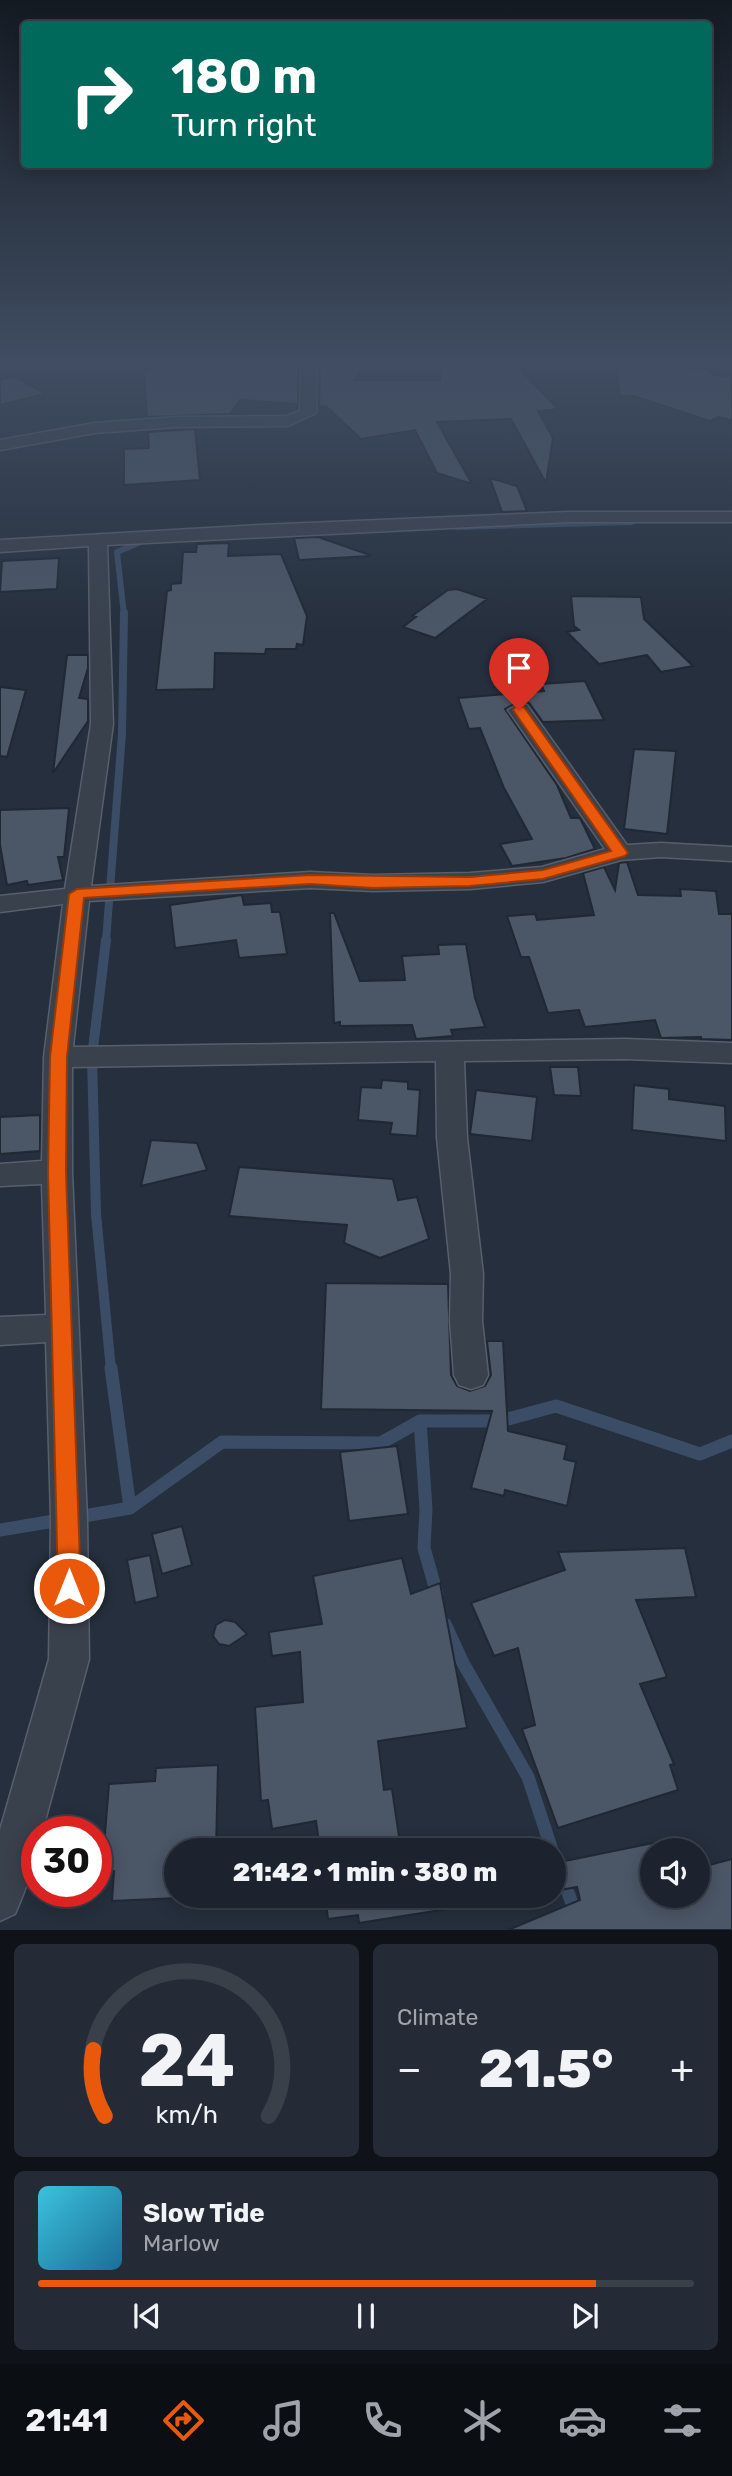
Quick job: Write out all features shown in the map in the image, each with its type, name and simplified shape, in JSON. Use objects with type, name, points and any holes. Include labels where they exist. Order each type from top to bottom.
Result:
[{"type":"street","points":[[0,546],[569,517],[732,517]]},
{"type":"street","points":[[0,1899],[35,1786],[69,1658],[69,1518],[57,1172],[58,1057],[77,894],[102,724],[98,540]]},
{"type":"street","points":[[519,710],[620,853]]},
{"type":"street","points":[[0,904],[77,894],[310,880],[373,883],[470,881],[543,874],[620,853],[660,850],[732,854]]},
{"type":"street","points":[[58,1057],[625,1049],[732,1053]]},
{"type":"street","points":[[450,1053],[452,1138],[467,1274],[466,1321],[471,1375]]},
{"type":"street","points":[[0,1175],[57,1172]]},
{"type":"street","points":[[0,1331],[63,1328]]},
{"type":"building","points":[[124,455],[198,455],[200,480],[124,485]]},
{"type":"building","points":[[428,455],[456,455],[472,484],[437,473]]},
{"type":"building","points":[[531,455],[550,455],[546,483]]},
{"type":"building","points":[[490,478],[517,486],[527,511],[502,512]]},
{"type":"building","points":[[318,537],[370,556],[299,560],[294,538]]},
{"type":"building","points":[[229,543],[228,556],[281,554],[307,616],[303,645],[297,644],[296,649],[266,649],[265,654],[215,653],[214,689],[156,690],[167,591],[171,590],[171,584],[181,583],[183,552],[196,552],[197,544]]},
{"type":"building","points":[[59,558],[57,589],[0,592],[2,561]]},
{"type":"building","points":[[457,589],[487,599],[435,638],[403,627],[416,617],[412,616],[448,590]]},
{"type":"building","points":[[571,596],[641,597],[644,619],[693,666],[661,672],[647,655],[599,664],[567,632],[579,630],[574,626]]},
{"type":"building","points":[[67,655],[88,655],[88,668],[79,698],[88,699],[88,721],[53,773]]},
{"type":"building","points":[[585,681],[604,720],[543,722],[529,703],[519,701],[505,709],[557,785],[571,818],[580,818],[595,849],[566,858],[512,866],[500,844],[532,839],[504,788],[480,728],[469,729],[458,698],[544,691],[541,684]]},
{"type":"building","points":[[0,687],[26,690],[7,757],[0,756]]},
{"type":"building","points":[[634,749],[676,751],[667,834],[624,829]]},
{"type":"building","points":[[69,808],[64,857],[58,857],[63,880],[28,885],[27,881],[7,885],[0,845],[0,810]]},
{"type":"building","points":[[627,862],[638,895],[681,896],[680,889],[716,891],[719,914],[732,914],[732,1040],[701,1037],[661,1038],[655,1020],[585,1027],[579,1010],[548,1013],[529,957],[521,957],[507,916],[535,914],[537,920],[594,915],[583,873],[604,867],[615,890],[619,863]]},
{"type":"building","points":[[242,895],[244,905],[271,903],[272,912],[280,912],[287,954],[239,958],[236,940],[175,948],[170,905]]},
{"type":"building","points":[[330,913],[334,913],[360,981],[405,980],[402,956],[439,954],[438,945],[466,944],[475,998],[485,1027],[451,1030],[453,1036],[416,1039],[412,1025],[340,1026],[340,1022],[334,1023]]},
{"type":"building","points":[[550,1067],[578,1067],[581,1096],[554,1095]]},
{"type":"building","points":[[382,1080],[408,1082],[408,1089],[420,1090],[417,1136],[390,1134],[392,1123],[358,1120],[361,1087],[381,1088]]},
{"type":"building","points":[[634,1085],[669,1089],[669,1099],[725,1106],[726,1141],[632,1130]]},
{"type":"building","points":[[476,1090],[537,1097],[532,1141],[470,1134]]},
{"type":"building","points":[[40,1115],[40,1151],[0,1154],[0,1117]]},
{"type":"building","points":[[151,1140],[197,1143],[207,1170],[141,1186]]},
{"type":"building","points":[[239,1167],[393,1179],[398,1200],[417,1197],[429,1239],[380,1258],[344,1243],[347,1225],[229,1216]]},
{"type":"building","points":[[326,1283],[448,1284],[451,1375],[457,1386],[470,1391],[485,1386],[491,1375],[487,1341],[503,1341],[508,1431],[567,1445],[564,1459],[576,1462],[567,1506],[505,1490],[504,1496],[471,1488],[492,1411],[321,1409]]},
{"type":"building","points":[[397,1446],[408,1514],[349,1521],[340,1452]]},
{"type":"building","points":[[182,1526],[192,1565],[162,1574],[152,1534]]},
{"type":"building","points":[[685,1548],[696,1597],[636,1600],[667,1677],[640,1684],[674,1764],[670,1765],[678,1790],[558,1828],[522,1729],[535,1725],[518,1648],[494,1656],[471,1603],[565,1570],[558,1552]]},
{"type":"building","points":[[150,1555],[158,1597],[135,1603],[127,1560]]},
{"type":"building","points":[[402,1558],[411,1594],[440,1583],[467,1728],[378,1741],[384,1790],[392,1789],[399,1838],[318,1838],[316,1821],[272,1829],[268,1800],[261,1801],[255,1707],[303,1702],[300,1652],[272,1656],[269,1632],[322,1624],[313,1576]]},
{"type":"building","points":[[225,1620],[235,1622],[247,1634],[229,1646],[219,1644],[213,1636],[216,1625]]},
{"type":"building","points":[[218,1765],[216,1838],[164,1838],[164,1899],[112,1901],[112,1816],[106,1816],[109,1784],[155,1781],[156,1768]]},
{"type":"building","points":[[640,1846],[640,1908],[710,1908],[710,1865],[732,1859],[732,1930],[508,1930],[580,1900],[577,1887],[566,1889],[566,1861]]},
{"type":"building","points":[[327,1908],[447,1908],[359,1923],[358,1915],[328,1919]]},
{"type":"waterway","points":[[457,527],[632,522]]},
{"type":"waterway","points":[[124,615],[117,552],[143,541]]},
{"type":"waterway","points":[[106,941],[122,734],[124,615]]},
{"type":"waterway","points":[[106,940],[92,1057],[96,1214],[111,1370]]},
{"type":"waterway","points":[[111,1368],[130,1508]]},
{"type":"waterway","points":[[420,1421],[501,1421],[556,1406],[700,1454],[732,1441]]},
{"type":"waterway","points":[[130,1508],[222,1442],[381,1443],[420,1421]]},
{"type":"waterway","points":[[420,1421],[426,1509],[424,1548],[437,1594]]},
{"type":"waterway","points":[[78,1517],[130,1508]]},
{"type":"waterway","points":[[0,1530],[60,1520]]},
{"type":"waterway","points":[[445,1624],[463,1663],[528,1777],[548,1838]]},
{"type":"waterway","points":[[566,1887],[582,1930]]},
{"type":"route","points":[[69,1588],[57,1172],[58,1057],[77,894],[310,880],[373,883],[470,881],[543,874],[620,853],[519,710]]}]
